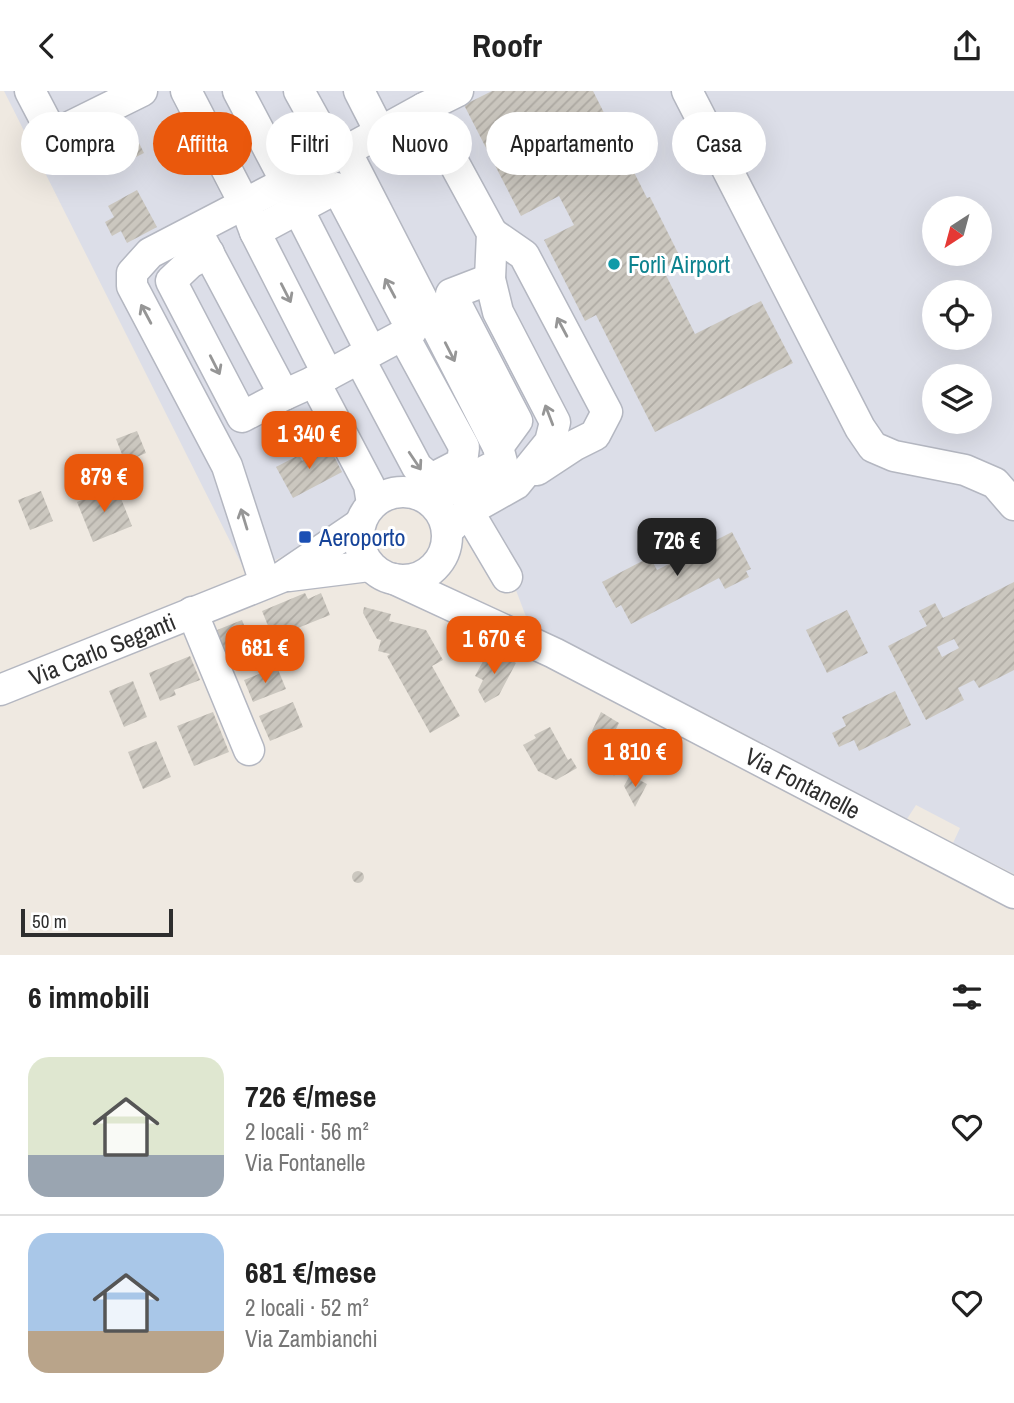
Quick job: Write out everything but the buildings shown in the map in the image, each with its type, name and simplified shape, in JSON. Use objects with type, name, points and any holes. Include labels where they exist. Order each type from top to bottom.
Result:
[{"type":"street","points":[[30,91],[53,135],[88,103],[136,92]]},
{"type":"street","points":[[186,91],[244,204],[369,485],[366,514],[359,540],[361,550],[381,573],[408,580],[423,576],[437,565],[454,531],[516,484],[595,435],[607,412],[524,254],[492,233],[424,109]]},
{"type":"street","points":[[238,91],[286,182]]},
{"type":"street","points":[[299,91],[313,112]]},
{"type":"street","points":[[359,91],[370,112]]},
{"type":"street","points":[[418,112],[457,91]]},
{"type":"street","points":[[687,91],[860,428],[873,447],[894,456],[965,470],[995,483],[1014,505]]},
{"type":"street","points":[[255,232],[337,188],[412,330],[242,417],[172,281],[190,263],[202,241],[244,204],[299,175]]},
{"type":"street","points":[[352,175],[498,447],[502,462],[430,500]]},
{"type":"street","points":[[298,209],[417,467],[431,479],[462,463],[464,447],[403,335]]},
{"type":"street","points":[[492,233],[490,279],[498,312],[555,422],[550,442],[516,484]]},
{"type":"street","points":[[202,241],[284,395]]},
{"type":"street","points":[[202,241],[150,253],[132,273],[132,286],[227,466],[273,580]]},
{"type":"street","points":[[490,279],[451,294],[517,421],[498,447]]},
{"type":"street","points":[[366,514],[384,495],[400,491],[416,493],[430,500],[454,531],[507,577]]},
{"type":"street","name":"Via Carlo Seganti","points":[[0,690],[273,580],[366,514]]},
{"type":"street","name":"Via Fontanelle","points":[[454,531],[445,566],[456,586],[554,653]]},
{"type":"street","name":"Via Carlo Seganti","points":[[273,580],[381,573]]},
{"type":"street","name":"Via Fontanelle","points":[[381,573],[554,653],[1014,893]]},
{"type":"street","points":[[192,612],[249,750]]},
{"type":"shaded area","points":[[4,91],[1014,91],[1014,874],[953,843],[960,828],[916,805],[907,819],[705,713],[531,630],[467,460],[247,575],[46,175],[139,175],[139,112],[21,112],[21,125]]},
{"type":"place","name":"Forlì Airport","points":[[614,264]]},
{"type":"place","name":"Aeroporto","points":[[305,537]]}]
